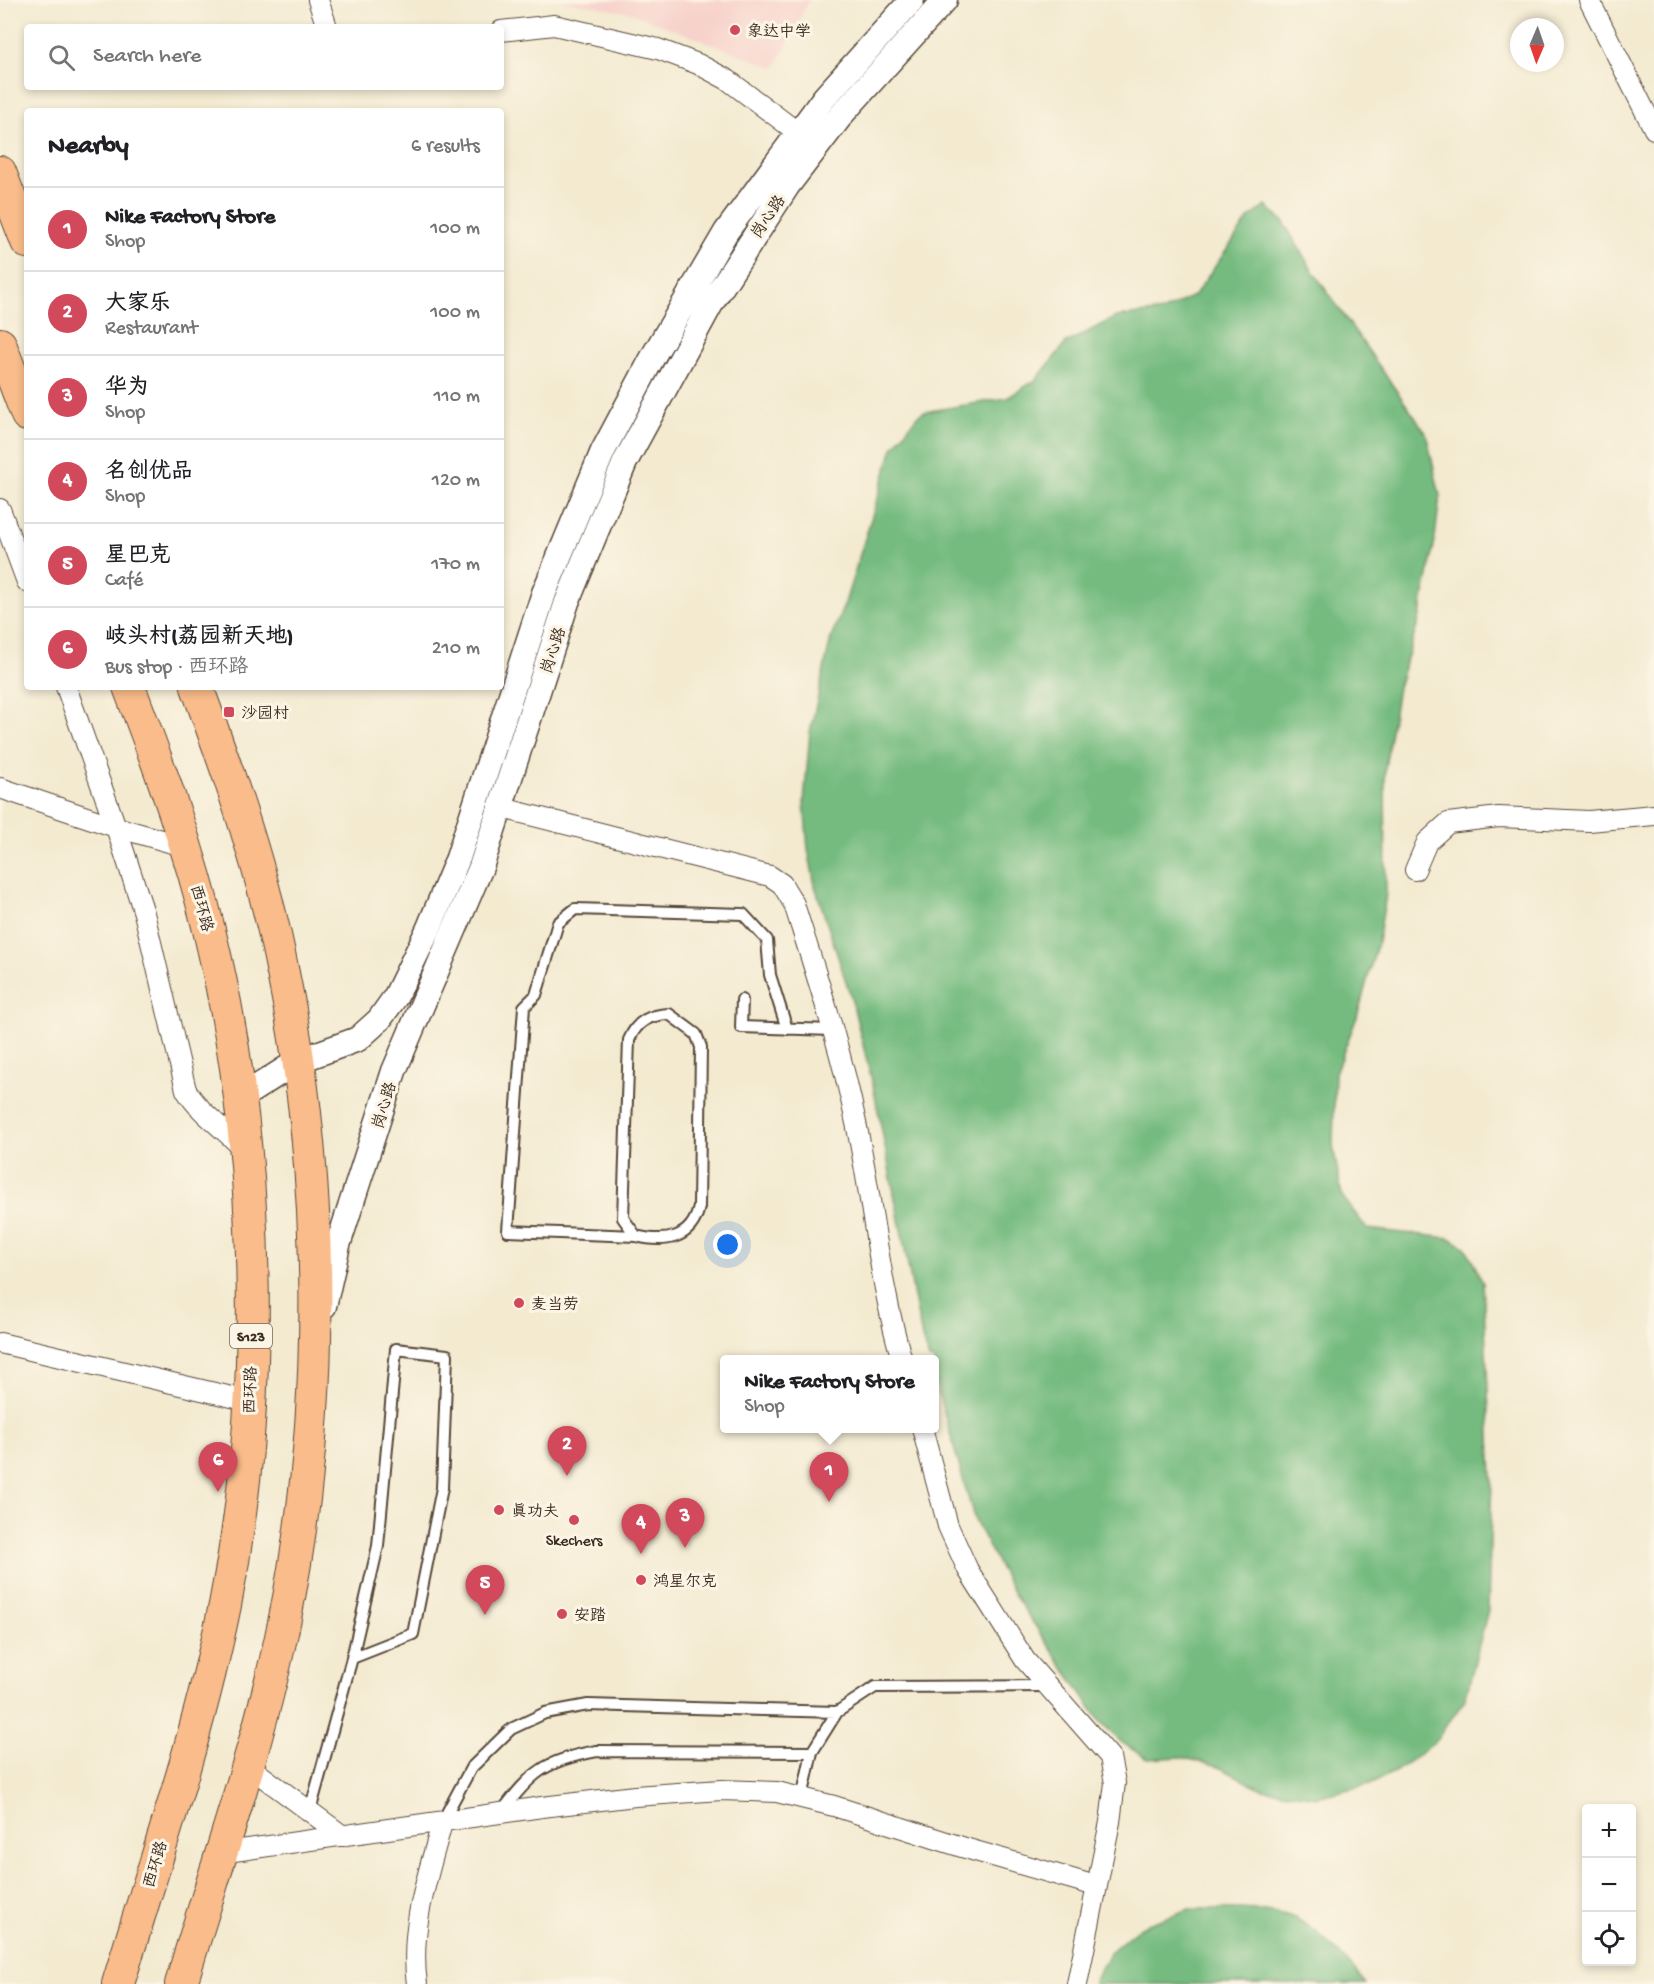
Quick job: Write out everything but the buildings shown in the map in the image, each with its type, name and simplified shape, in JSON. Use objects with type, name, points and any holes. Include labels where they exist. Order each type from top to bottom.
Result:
[{"type":"main road","points":[[0,172],[24,234]]},
{"type":"main road","points":[[0,344],[24,407]]},
{"type":"main road","name":"西环路","points":[[118,1984],[213,1655],[237,1529],[249,1401],[250,1266],[245,1151],[240,1098],[221,980],[186,847],[130,690]]},
{"type":"main road","points":[[181,1984],[248,1765],[274,1670],[295,1561],[306,1469],[312,1376],[312,1213],[298,1061],[282,968],[260,875],[232,783],[197,690]]},
{"type":"street","points":[[318,0],[326,24]]},
{"type":"street","name":"岗心路","points":[[240,1098],[298,1061],[358,1039],[379,1020],[396,996],[429,930],[458,858],[544,593],[603,451],[655,353],[726,232],[824,98],[912,0]]},
{"type":"street","name":"岗心路","points":[[312,1376],[324,1304],[338,1245],[394,1071],[473,888],[502,808],[567,602],[625,462],[676,364],[747,245],[788,185],[843,113],[945,0]]},
{"type":"street","points":[[1589,0],[1654,129]]},
{"type":"street","points":[[504,31],[554,25],[658,49],[698,64],[728,80],[797,132]]},
{"type":"street","points":[[0,509],[24,574]]},
{"type":"street","points":[[67,690],[144,913],[186,1090],[196,1106],[229,1133],[245,1151]]},
{"type":"street","points":[[0,788],[116,827],[186,847]]},
{"type":"street","points":[[502,808],[770,876],[782,884],[794,904],[833,1030],[857,1126],[884,1292],[901,1355]]},
{"type":"street","points":[[1415,870],[1427,842],[1448,823],[1499,817],[1589,821],[1654,815]]},
{"type":"street","points":[[0,1343],[70,1357],[249,1401]]},
{"type":"street","points":[[923,1433],[945,1517],[968,1570],[1026,1660],[1110,1757],[1115,1783],[1110,1822],[1077,1984]]},
{"type":"street","points":[[248,1765],[344,1836]]},
{"type":"street","points":[[220,1853],[624,1797],[721,1790],[777,1792],[1096,1886]]},
{"type":"street","points":[[417,1984],[414,1966],[416,1922],[442,1823]]},
{"type":"lane","points":[[636,1236],[623,1218],[629,1040],[641,1021],[653,1015],[669,1014],[696,1034],[701,1047],[697,1218],[688,1229],[674,1238],[656,1241],[636,1236],[508,1231],[524,1006],[536,995],[558,923],[575,909],[742,914],[767,940],[770,975],[787,1029]]},
{"type":"lane","points":[[742,1000],[741,1028],[833,1030]]},
{"type":"lane","points":[[310,1811],[352,1658],[378,1546],[396,1349],[447,1355],[442,1488],[413,1634],[352,1658]]},
{"type":"lane","points":[[802,1798],[812,1752],[837,1712],[875,1687],[1048,1686]]},
{"type":"lane","points":[[442,1823],[471,1768],[511,1730],[544,1713],[588,1705],[837,1712]]},
{"type":"lane","points":[[501,1813],[523,1783],[545,1766],[574,1755],[597,1751],[812,1752]]},
{"type":"shaded area","name":"象达中学","points":[[559,0],[809,0],[775,68],[631,13]]},
{"type":"green space","points":[[1266,206],[1283,221],[1310,267],[1426,433],[1440,496],[1434,546],[1419,620],[1398,687],[1385,768],[1386,895],[1378,941],[1357,1017],[1335,1073],[1333,1145],[1342,1196],[1367,1229],[1450,1238],[1466,1248],[1483,1282],[1492,1478],[1488,1610],[1465,1700],[1433,1744],[1396,1771],[1370,1784],[1317,1797],[1262,1789],[1215,1765],[1180,1757],[1147,1759],[1121,1742],[1100,1721],[1015,1596],[975,1521],[939,1395],[939,1355],[928,1355],[922,1338],[873,1085],[851,997],[815,886],[808,849],[804,802],[810,732],[831,638],[845,603],[893,448],[917,416],[924,412],[1007,398],[1036,380],[1066,343],[1116,317],[1164,311],[1195,295],[1249,218]]},
{"type":"green space","points":[[1189,1909],[1262,1911],[1296,1919],[1330,1944],[1366,1984],[1093,1984],[1109,1953],[1140,1927]]},
{"type":"place","name":"象达中学","points":[[735,30]]},
{"type":"place","name":"沙园村","points":[[229,712]]},
{"type":"place","name":"麦当劳","points":[[519,1303]]},
{"type":"place","name":"大家乐","points":[[567,1476]]},
{"type":"place","name":"岐头村(荔园新天地)","points":[[218,1492]]},
{"type":"place","name":"Nike Factory Store","points":[[829,1502]]},
{"type":"place","name":"真功夫","points":[[499,1510]]},
{"type":"place","name":"Skechers","points":[[574,1520]]},
{"type":"place","name":"华为","points":[[685,1548]]},
{"type":"place","name":"名创优品","points":[[641,1554]]},
{"type":"place","name":"鸿星尔克","points":[[641,1580]]},
{"type":"place","name":"安踏","points":[[562,1614]]},
{"type":"place","name":"星巴克","points":[[485,1615]]}]
